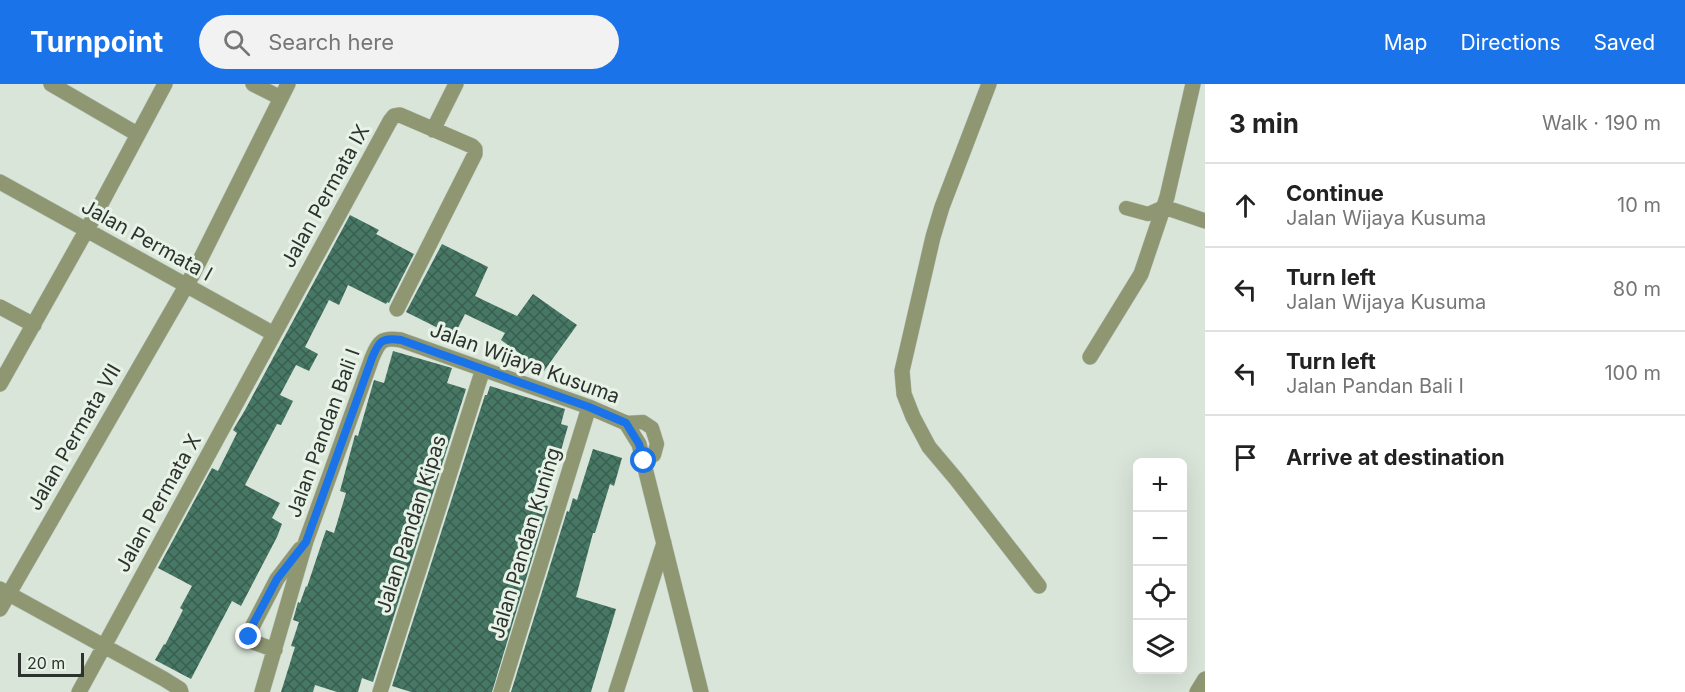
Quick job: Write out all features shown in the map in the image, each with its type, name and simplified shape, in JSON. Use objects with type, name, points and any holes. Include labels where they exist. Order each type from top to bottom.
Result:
[{"type":"street","points":[[51,84],[137,134]]},
{"type":"street","points":[[0,384],[165,84]]},
{"type":"street","points":[[253,84],[284,91]]},
{"type":"street","points":[[397,309],[476,154],[476,149],[472,146],[433,130],[456,84]]},
{"type":"street","points":[[989,84],[942,207],[933,237],[902,370],[904,394],[929,447],[1038,586]]},
{"type":"street","points":[[1090,357],[1141,274],[1174,174],[1194,84]]},
{"type":"street","name":"Jalan Permata VII","points":[[0,609],[4,591],[186,286],[284,91]]},
{"type":"street","name":"Jalan Permata IX","points":[[274,334],[390,121],[394,116],[400,115],[433,130]]},
{"type":"street","name":"Jalan Permata I","points":[[0,182],[274,334]]},
{"type":"street","points":[[1164,207],[1205,221]]},
{"type":"street","points":[[0,307],[34,325]]},
{"type":"street","name":"Jalan Permata X","points":[[79,692],[274,334]]},
{"type":"street","name":"Jalan Wijaya Kusuma","points":[[382,340],[392,338],[401,340],[589,407],[626,423],[639,444],[644,461],[700,692]]},
{"type":"street","name":"Jalan Pandan Bali I","points":[[262,692],[306,542],[372,358],[377,345],[382,340]]},
{"type":"street","name":"Jalan Pandan Kipas","points":[[380,692],[483,369]]},
{"type":"street","name":"Jalan Pandan Kuning","points":[[501,692],[589,407]]},
{"type":"street","name":"Jalan Pandan Bali I","points":[[275,650],[254,642],[249,637],[250,631],[277,579],[306,542]]},
{"type":"street","points":[[616,692],[663,543]]},
{"type":"street","points":[[4,591],[164,679],[181,692]]},
{"type":"street","points":[[1197,692],[1205,680]]},
{"type":"lane","points":[[1126,208],[1148,214],[1164,207]]},
{"type":"building","points":[[350,215],[379,230],[376,234],[414,254],[389,303],[386,304],[348,285],[339,305],[329,300],[305,347],[318,354],[309,371],[296,365],[280,395],[293,401],[281,425],[277,424],[245,485],[280,503],[272,518],[282,524],[241,606],[232,601],[191,679],[155,660],[183,610],[180,608],[192,586],[158,568],[212,468],[218,471],[237,433],[233,430]]},
{"type":"building","points":[[442,244],[488,267],[475,296],[517,316],[533,294],[577,325],[544,371],[501,340],[505,333],[465,314],[454,336],[406,312]]},
{"type":"building","points":[[393,351],[452,368],[447,383],[466,389],[373,682],[362,678],[358,692],[337,692],[315,685],[313,692],[281,692],[295,647],[291,646],[299,622],[293,620],[298,602],[300,603],[307,587],[326,530],[334,533],[346,493],[340,491],[355,435],[358,436],[374,380],[384,383]]},
{"type":"building","points":[[490,386],[565,409],[561,424],[568,426],[560,454],[552,451],[536,502],[548,506],[492,692],[411,692],[392,686],[485,395]]},
{"type":"building","points":[[593,449],[622,458],[614,486],[610,484],[595,533],[593,533],[576,597],[616,609],[591,692],[511,692],[567,511],[569,512],[573,498],[577,500]]},
{"type":"route","points":[[249,637],[253,624],[277,579],[306,542],[372,358],[377,345],[382,340],[392,338],[401,340],[589,407],[626,423],[635,435],[644,461]]}]
